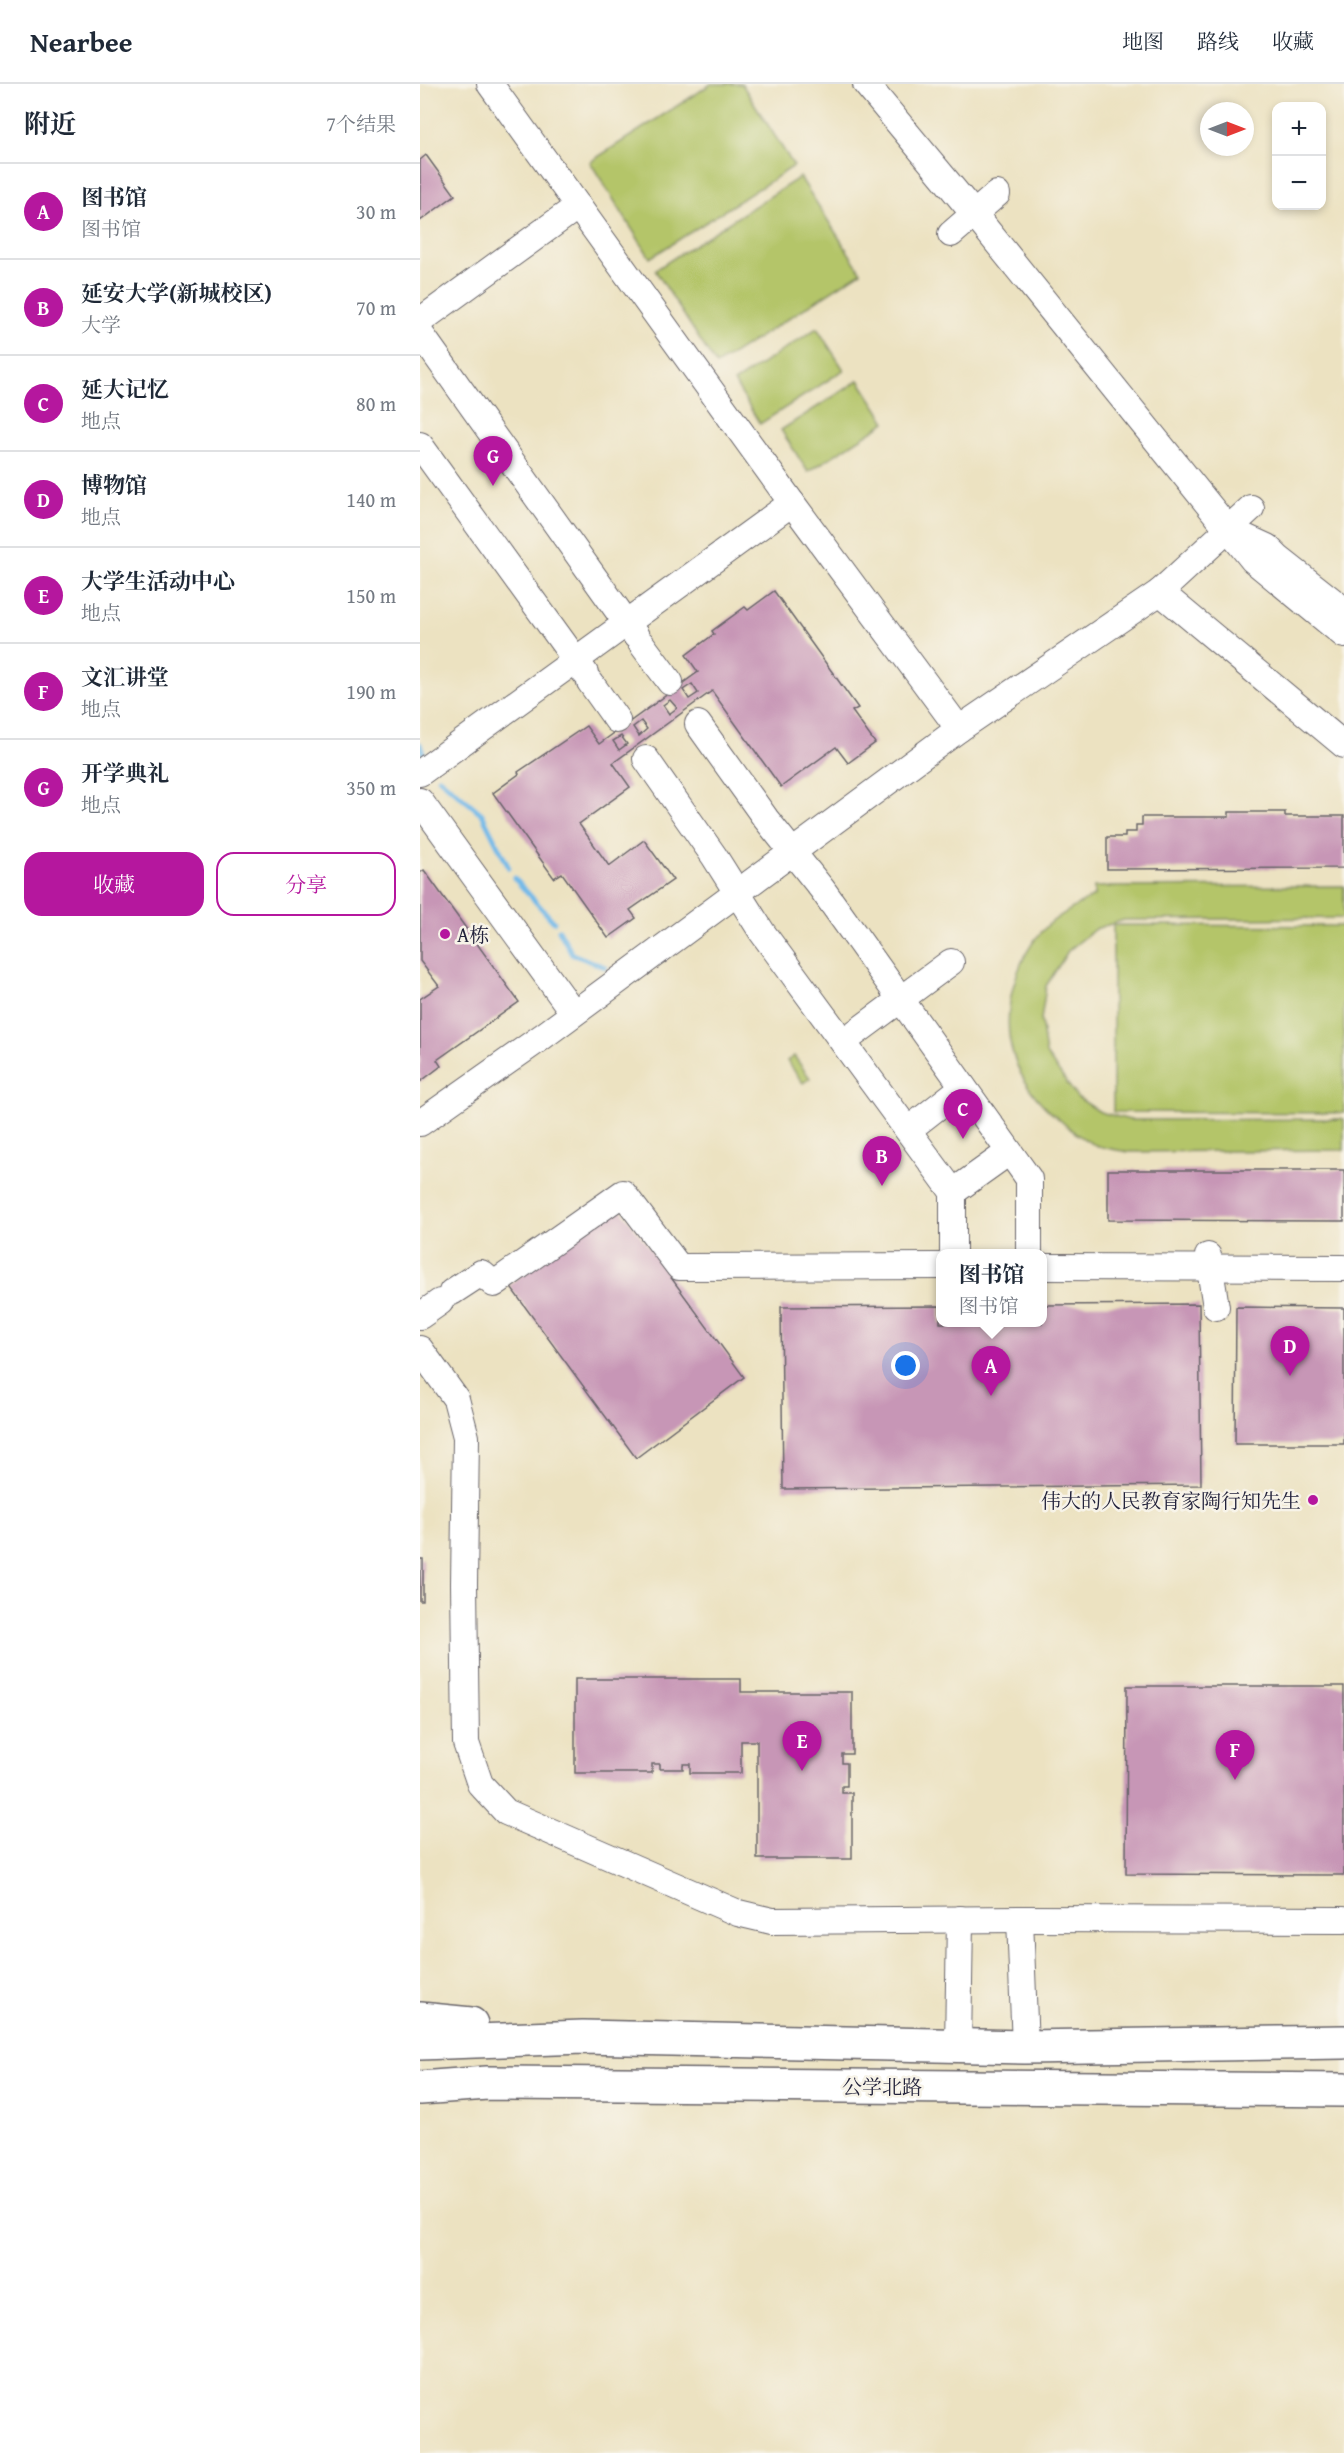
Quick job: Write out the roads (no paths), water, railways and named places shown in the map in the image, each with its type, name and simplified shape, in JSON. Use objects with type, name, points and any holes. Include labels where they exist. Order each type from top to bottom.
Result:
[{"type":"main road","points":[[420,2019],[583,2037]]},
{"type":"main road","name":"公学北路","points":[[420,2043],[583,2037],[958,2047],[1344,2042]]},
{"type":"main road","name":"公学北路","points":[[420,2088],[499,2083],[1344,2090]]},
{"type":"street","points":[[490,84],[792,503],[959,729]]},
{"type":"street","points":[[866,84],[1253,560],[1344,635]]},
{"type":"street","points":[[951,234],[997,194]]},
{"type":"street","points":[[420,321],[578,206]]},
{"type":"street","points":[[420,333],[670,682]]},
{"type":"street","points":[[420,445],[617,720]]},
{"type":"street","points":[[420,772],[584,672],[635,634],[792,503]]},
{"type":"street","points":[[420,1123],[959,729],[1160,592],[1251,508]]},
{"type":"street","points":[[1229,529],[1268,547],[1278,558],[1344,610]]},
{"type":"street","points":[[1160,592],[1344,745]]},
{"type":"street","points":[[698,724],[766,819],[822,889],[1029,1179],[1029,1249]]},
{"type":"street","points":[[646,759],[762,932],[953,1192],[953,1249]]},
{"type":"street","points":[[420,801],[573,1012]]},
{"type":"street","points":[[843,1042],[951,962]]},
{"type":"street","points":[[908,1130],[963,1087]]},
{"type":"street","points":[[953,1192],[1009,1152]]},
{"type":"street","points":[[438,1303],[481,1273],[494,1284],[623,1193],[679,1267],[936,1266]]},
{"type":"street","points":[[1209,1262],[1216,1307]]},
{"type":"street","points":[[1047,1267],[1209,1262],[1344,1268]]},
{"type":"street","points":[[420,1349],[456,1399],[466,1437],[464,1584],[466,1743],[480,1784],[506,1812],[728,1908],[772,1921],[1020,1918],[1344,1920]]},
{"type":"street","points":[[1020,1918],[1025,2047]]},
{"type":"street","points":[[958,2047],[960,1919]]},
{"type":"waterway","points":[[420,744],[424,756]]},
{"type":"waterway","points":[[439,778],[482,814],[509,868]]},
{"type":"waterway","points":[[514,878],[554,922]]},
{"type":"waterway","points":[[559,930],[572,954],[605,967]]},
{"type":"place","name":"开学典礼","points":[[493,486]]},
{"type":"place","name":"A栋","points":[[445,934]]},
{"type":"place","name":"延大记忆","points":[[963,1139]]},
{"type":"place","name":"延安大学(新城校区)","points":[[882,1186]]},
{"type":"place","name":"博物馆","points":[[1290,1376]]},
{"type":"place","name":"图书馆","points":[[991,1396]]},
{"type":"place","name":"伟大的人民教育家陶行知先生","points":[[1313,1500]]},
{"type":"place","name":"大学生活动中心","points":[[802,1771]]},
{"type":"place","name":"文汇讲堂","points":[[1235,1780]]}]
